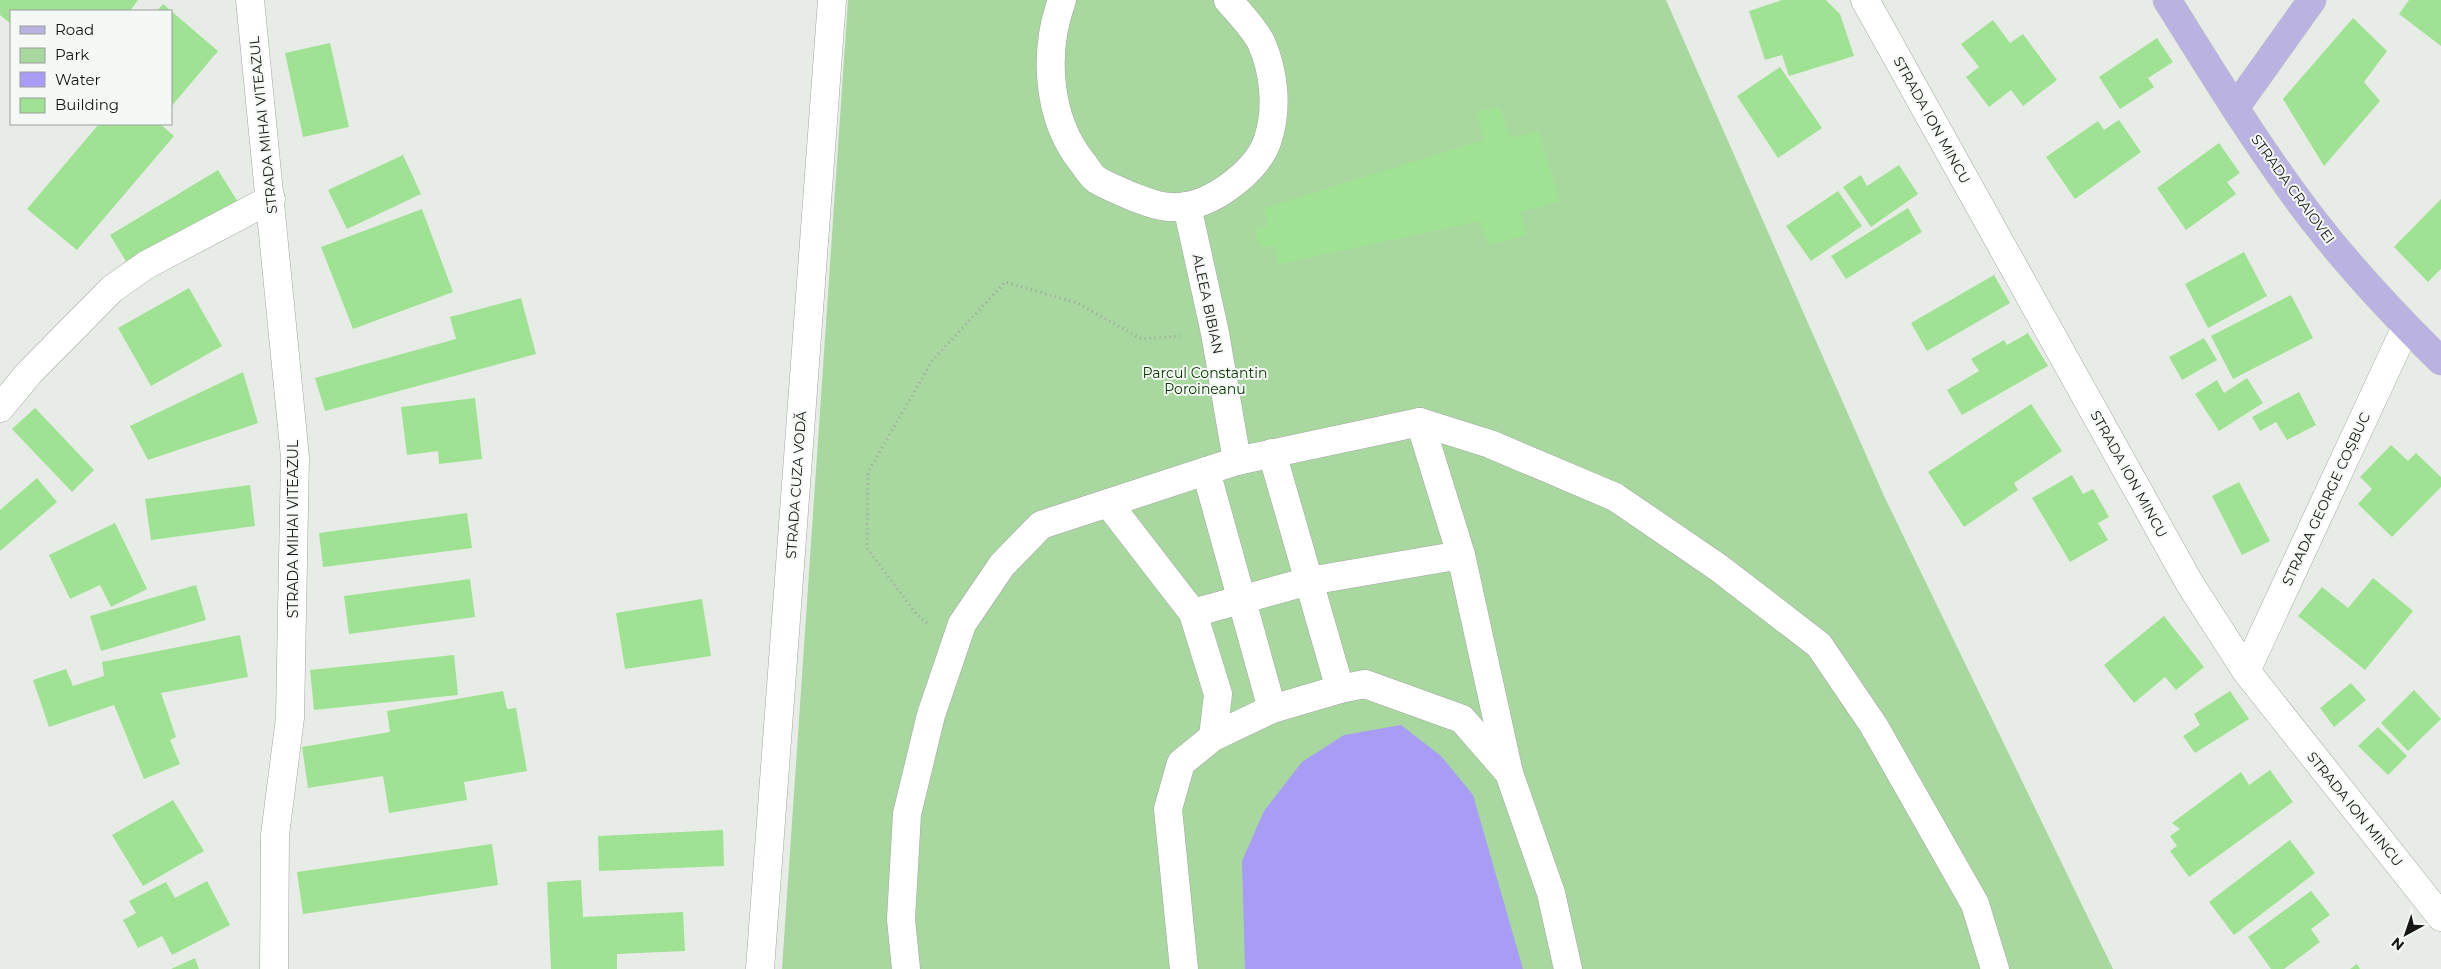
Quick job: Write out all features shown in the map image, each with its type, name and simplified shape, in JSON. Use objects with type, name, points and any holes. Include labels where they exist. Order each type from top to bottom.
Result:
[{"type":"main road","name":"STRADA CRAIOVEI","points":[[2167,0],[2235,108],[2313,220],[2357,274],[2406,327],[2441,361]]},
{"type":"main road","points":[[2235,108],[2312,0]]},
{"type":"street","name":"STRADA MIHAI VITEAZUL","points":[[250,0],[295,457],[290,718],[275,835],[274,969]]},
{"type":"street","name":"STRADA CUZA VODĂ","points":[[760,969],[832,0]]},
{"type":"street","points":[[1062,0],[1055,18],[1050,64],[1057,117],[1075,153],[1095,179],[1126,194],[1159,206],[1187,206],[1222,192],[1250,168],[1268,140],[1274,96],[1269,69],[1260,42],[1228,0]]},
{"type":"street","name":"STRADA ION MINCU","points":[[1865,0],[2190,584],[2246,671],[2441,917]]},
{"type":"street","points":[[0,408],[29,373],[112,289],[146,264],[271,199]]},
{"type":"street","name":"ALEEA BIBIAN","points":[[1187,206],[1215,333],[1237,462]]},
{"type":"street","name":"STRADA GEORGE COȘBUC","points":[[2246,671],[2406,327]]},
{"type":"street","points":[[906,969],[901,919],[907,814],[930,715],[962,624],[1002,565],[1041,525],[1237,462],[1420,422],[1490,444],[1614,497],[1719,568],[1819,645],[1874,726],[1975,904],[1995,969]]},
{"type":"street","points":[[1420,422],[1461,555],[1509,773],[1551,893],[1568,969]]},
{"type":"street","points":[[1272,453],[1340,689]]},
{"type":"street","points":[[1206,471],[1272,709]]},
{"type":"street","points":[[1108,503],[1193,613],[1218,694],[1213,737]]},
{"type":"street","points":[[1193,613],[1309,581],[1461,555]]},
{"type":"street","points":[[1184,969],[1168,809],[1181,763],[1213,737],[1272,709],[1340,689],[1365,684],[1462,719],[1509,773]]},
{"type":"path","points":[[954,644],[917,615],[867,548],[868,472],[932,361],[1005,282],[1077,303],[1142,339],[1215,333]]},
{"type":"green space","name":"Parcul Constantin Poroineanu","points":[[848,0],[1666,0],[1885,498],[2113,969],[782,969]]},
{"type":"water","points":[[1401,725],[1441,756],[1473,795],[1523,969],[1245,969],[1242,861],[1264,811],[1302,762],[1344,735]]},
{"type":"building","points":[[0,0],[138,0],[131,10],[10,10],[10,23],[0,15]]},
{"type":"building","points":[[1782,0],[1826,0],[1840,14],[1854,56],[1789,76],[1782,55],[1765,60],[1749,11]]},
{"type":"building","points":[[2409,0],[2441,0],[2441,46],[2399,14]]},
{"type":"building","points":[[163,4],[170,10],[158,10]]},
{"type":"building","points":[[172,12],[218,51],[172,106]]},
{"type":"building","points":[[2353,18],[2387,51],[2364,82],[2380,101],[2324,166],[2283,99]]},
{"type":"building","points":[[1993,20],[2010,43],[2023,34],[2057,80],[2023,106],[2011,90],[1989,107],[1966,77],[1979,67],[1961,44]]},
{"type":"building","points":[[2157,38],[2173,62],[2148,78],[2154,87],[2120,109],[2099,77]]},
{"type":"building","points":[[330,43],[349,127],[303,137],[285,53]]},
{"type":"building","points":[[1780,67],[1822,128],[1778,158],[1737,96]]},
{"type":"building","points":[[1500,107],[1510,138],[1538,131],[1560,201],[1521,212],[1526,235],[1488,245],[1480,221],[1279,264],[1275,246],[1261,248],[1255,229],[1268,225],[1264,208],[1484,140],[1476,112]]},
{"type":"building","points":[[2119,120],[2141,152],[2075,199],[2046,157],[2098,121],[2104,130]]},
{"type":"building","points":[[98,125],[161,125],[174,136],[77,250],[27,209]]},
{"type":"building","points":[[2219,143],[2240,173],[2227,182],[2236,194],[2186,230],[2157,188]]},
{"type":"building","points":[[403,155],[421,194],[347,229],[328,190]]},
{"type":"building","points":[[1899,165],[1918,194],[1871,227],[1843,187],[1861,175],[1867,186]]},
{"type":"building","points":[[218,170],[238,202],[130,268],[110,235]]},
{"type":"building","points":[[1838,191],[1862,226],[1811,261],[1786,226]]},
{"type":"building","points":[[2441,199],[2441,269],[2428,282],[2394,247]]},
{"type":"building","points":[[1908,208],[1922,232],[1846,279],[1831,256]]},
{"type":"building","points":[[422,209],[453,292],[353,329],[321,247]]},
{"type":"building","points":[[2244,252],[2267,296],[2208,328],[2185,284]]},
{"type":"building","points":[[1994,275],[2010,303],[1927,351],[1911,323]]},
{"type":"building","points":[[189,288],[222,346],[151,386],[118,328]]},
{"type":"building","points":[[2291,295],[2313,338],[2233,379],[2211,336]]},
{"type":"building","points":[[521,298],[536,354],[325,411],[315,378],[456,339],[450,317]]},
{"type":"building","points":[[2028,333],[2048,366],[1962,415],[1947,390],[1979,371],[1971,359],[2004,340],[2007,345]]},
{"type":"building","points":[[2204,338],[2217,360],[2182,380],[2169,357]]},
{"type":"building","points":[[243,372],[258,423],[148,460],[130,426]]},
{"type":"building","points":[[2247,378],[2263,403],[2219,431],[2195,394],[2217,380],[2224,393]]},
{"type":"building","points":[[2299,392],[2316,425],[2287,440],[2276,422],[2260,431],[2252,417]]},
{"type":"building","points":[[475,398],[482,459],[439,464],[438,451],[407,455],[401,407]]},
{"type":"building","points":[[2031,404],[2062,451],[2014,483],[2018,490],[1964,527],[1928,472]]},
{"type":"building","points":[[35,408],[94,470],[72,492],[12,429]]},
{"type":"building","points":[[2391,445],[2408,461],[2416,453],[2441,477],[2441,487],[2392,537],[2358,504],[2372,489],[2360,477]]},
{"type":"building","points":[[2072,475],[2083,494],[2093,489],[2109,517],[2098,523],[2108,540],[2070,562],[2032,498]]},
{"type":"building","points":[[37,478],[57,502],[0,551],[0,510]]},
{"type":"building","points":[[2239,482],[2270,541],[2242,555],[2212,496]]},
{"type":"building","points":[[250,485],[255,526],[151,540],[145,499]]},
{"type":"building","points":[[467,513],[472,548],[323,567],[319,533]]},
{"type":"building","points":[[115,523],[147,589],[111,607],[100,585],[70,599],[49,555]]},
{"type":"building","points":[[2373,578],[2413,611],[2365,670],[2298,616],[2322,587],[2348,608]]},
{"type":"building","points":[[470,579],[475,617],[349,634],[344,596]]},
{"type":"building","points":[[196,585],[206,620],[101,651],[90,616]]},
{"type":"building","points":[[702,599],[711,656],[625,669],[616,613]]},
{"type":"building","points":[[2164,616],[2204,667],[2176,690],[2165,677],[2134,703],[2104,665]]},
{"type":"building","points":[[240,635],[248,677],[161,693],[176,737],[170,740],[180,764],[144,779],[114,705],[49,727],[33,680],[66,669],[73,686],[104,676],[102,662]]},
{"type":"building","points":[[454,655],[458,695],[314,710],[310,670]]},
{"type":"building","points":[[2351,683],[2366,700],[2334,727],[2320,708]]},
{"type":"building","points":[[2414,690],[2441,719],[2408,751],[2381,723]]},
{"type":"building","points":[[503,691],[507,709],[516,708],[527,771],[464,782],[467,800],[389,813],[383,776],[308,788],[302,747],[390,732],[387,711]]},
{"type":"building","points":[[2230,691],[2249,719],[2195,753],[2183,736],[2200,725],[2194,714]]},
{"type":"building","points":[[2378,727],[2407,756],[2388,775],[2358,746]]},
{"type":"building","points":[[2270,770],[2293,802],[2189,877],[2170,851],[2177,846],[2170,836],[2180,829],[2172,823],[2241,772],[2249,785]]},
{"type":"building","points":[[173,800],[204,851],[143,886],[112,835]]},
{"type":"building","points":[[723,830],[724,866],[599,871],[598,836]]},
{"type":"building","points":[[2290,840],[2315,873],[2234,935],[2209,902]]},
{"type":"building","points":[[492,844],[498,885],[303,914],[297,872]]},
{"type":"building","points":[[581,880],[583,917],[683,912],[685,951],[617,954],[617,969],[551,969],[547,882]]},
{"type":"building","points":[[207,881],[230,925],[172,955],[162,936],[138,948],[123,920],[136,913],[129,901],[166,882],[175,898]]},
{"type":"building","points":[[2311,891],[2330,915],[2311,929],[2320,942],[2284,969],[2271,969],[2248,937]]},
{"type":"building","points":[[195,958],[199,969],[171,969]]},
{"type":"building","points":[[2357,964],[2360,969],[2350,969]]}]
